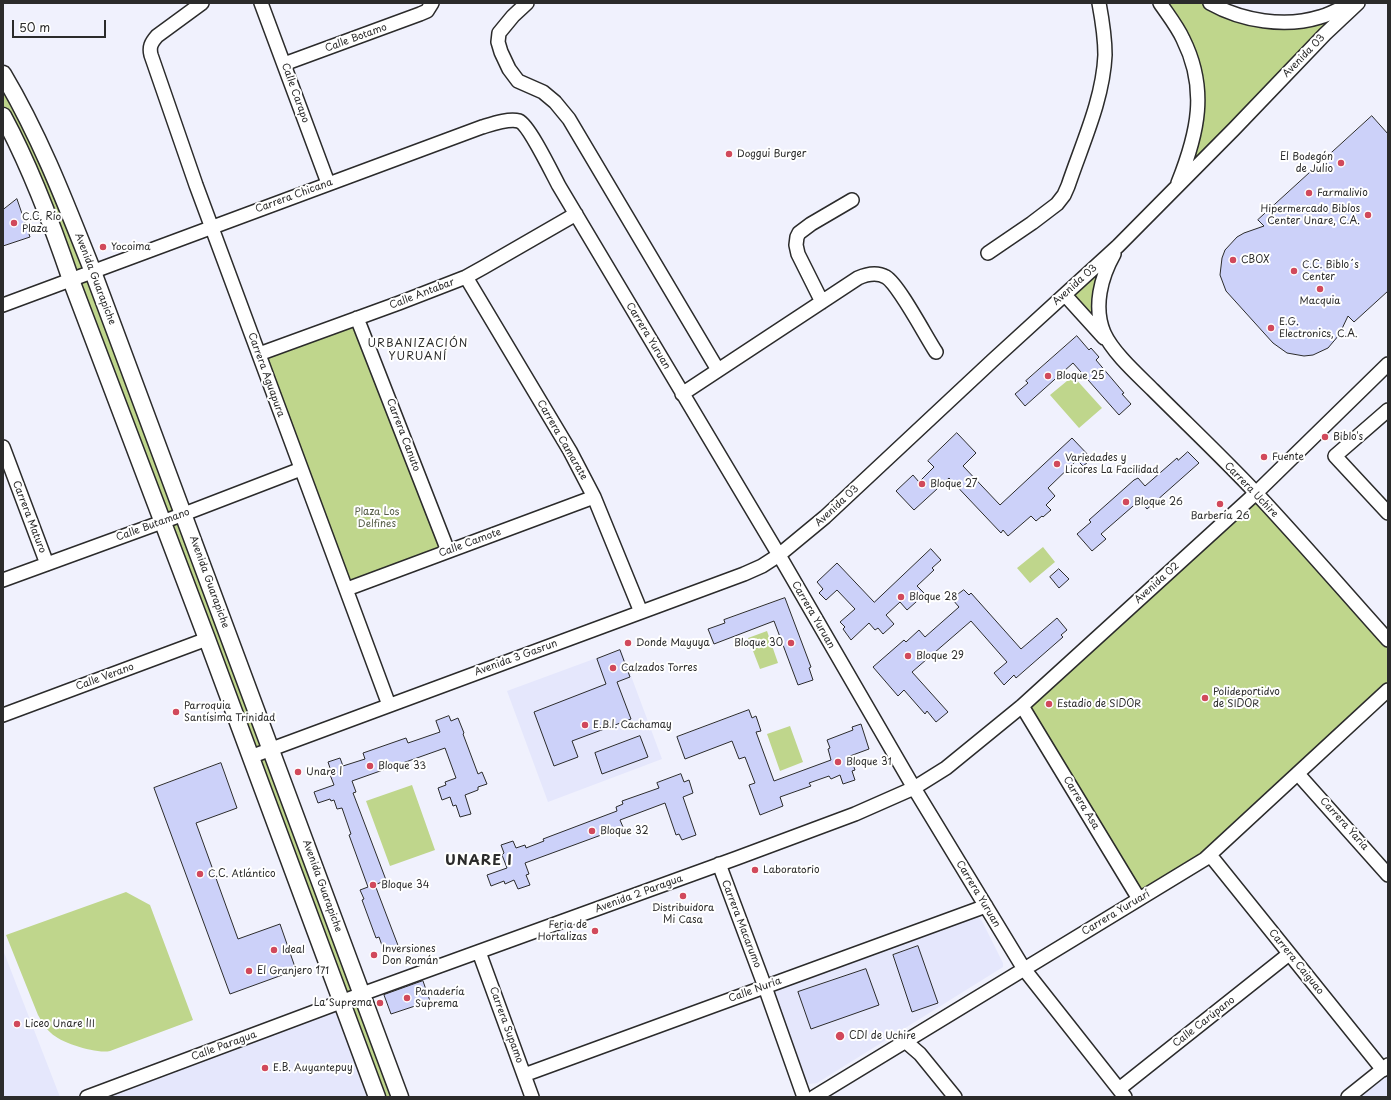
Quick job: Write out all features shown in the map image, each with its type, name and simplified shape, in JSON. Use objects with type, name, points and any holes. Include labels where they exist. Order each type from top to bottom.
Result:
[{"type":"street","name":"Carrera Aguapura","points":[[202,3],[157,36],[151,43],[149,49],[212,227],[389,705]]},
{"type":"street","name":"Calle Carapo","points":[[261,3],[328,183]]},
{"type":"street","points":[[527,3],[513,16],[499,33],[498,42],[509,69],[518,80],[543,92],[555,102],[569,119],[718,370]]},
{"type":"street","points":[[988,253],[1057,204],[1064,195],[1068,186],[1090,124],[1101,83],[1105,55],[1099,3]]},
{"type":"street","points":[[1160,3],[1183,38],[1192,63],[1197,86],[1197,121],[1187,160],[1176,188]]},
{"type":"street","points":[[1210,3],[1236,15],[1254,19],[1286,22],[1320,17],[1351,3]]},
{"type":"street","name":"Avenida 03","points":[[779,555],[825,517],[1118,246],[1234,129],[1325,34],[1358,3]]},
{"type":"street","name":"Calle Botamo","points":[[284,64],[413,17],[430,7]]},
{"type":"street","name":"Avenida Guarapiche","points":[[3,74],[42,148],[93,272],[400,1097]]},
{"type":"street","points":[[3,116],[38,190],[207,639],[376,1097]]},
{"type":"street","name":"Carrera Chicana","points":[[3,305],[482,127],[501,122],[519,121]]},
{"type":"street","name":"Carrera Yuruan","points":[[519,121],[525,126],[533,139],[682,394],[779,555],[914,788],[1024,969],[1122,1093]]},
{"type":"street","points":[[822,302],[798,254],[796,245],[797,237],[799,233],[811,224],[852,200]]},
{"type":"street","name":"Calle Antabar","points":[[259,354],[466,277],[576,214]]},
{"type":"street","name":"Carrera Uchire","points":[[1110,344],[1100,319],[1099,303],[1101,284],[1106,269],[1118,246]]},
{"type":"street","points":[[682,394],[858,278],[865,275],[877,274],[887,278],[897,289],[936,352]]},
{"type":"street","name":"Carrera Camarate","points":[[466,277],[570,451],[594,497],[641,612]]},
{"type":"street","name":"Carrera Uchire","points":[[1065,294],[1133,370],[1256,493],[1388,640]]},
{"type":"street","name":"Carrera Canuto","points":[[357,318],[448,552]]},
{"type":"street","name":"Avenida 02","points":[[914,788],[946,768],[1022,706],[1256,493],[1388,364]]},
{"type":"street","points":[[1388,410],[1335,456],[1388,513]]},
{"type":"street","name":"Carrera Maturo","points":[[3,449],[47,564]]},
{"type":"street","name":"Calle Butamano","points":[[3,580],[163,522],[302,469]]},
{"type":"street","name":"Calle Camote","points":[[347,589],[594,497]]},
{"type":"street","name":"Avenida 3 Gasrun","points":[[250,757],[744,574],[762,566],[779,555]]},
{"type":"street","name":"Calle Verano","points":[[3,715],[207,639]]},
{"type":"street","name":"Carrera Yuruarí","points":[[814,1097],[1194,867],[1210,855],[1388,690]]},
{"type":"street","name":"Carrera Asa","points":[[1022,706],[1139,899]]},
{"type":"street","name":"Carrera Yaria","points":[[1298,774],[1363,845],[1388,875]]},
{"type":"street","name":"Avenida 2 Paragua","points":[[362,994],[855,814],[914,788]]},
{"type":"street","name":"Carrera Caiguao","points":[[1210,855],[1289,954],[1385,1068]]},
{"type":"street","name":"Carrera Macarumo","points":[[719,864],[804,1097]]},
{"type":"street","name":"Calle Nuria","points":[[524,1075],[986,906]]},
{"type":"street","name":"Carrera Supamo","points":[[479,952],[532,1097]]},
{"type":"street","name":"Calle Carúpano","points":[[1122,1093],[1289,954]]},
{"type":"street","name":"Calle Paragua","points":[[87,1097],[362,994]]},
{"type":"street","points":[[905,1041],[920,1054],[954,1097]]},
{"type":"street","points":[[1348,1097],[1385,1068]]},
{"type":"shaded area","name":"E.B.I. Cachamay","points":[[621,649],[662,759],[548,802],[507,691]]},
{"type":"shaded area","name":"CDI de Uchire","points":[[975,914],[982,921],[1003,963],[1003,967],[817,1083],[809,1084],[805,1080],[772,991]]},
{"type":"shaded area","name":"Liceo Unare III","points":[[3,950],[60,1097],[3,1097]]},
{"type":"shaded area","name":"E.B. Auyantepuy","points":[[341,1002],[377,1097],[87,1097]]},
{"type":"shaded area","points":[[1388,1065],[1388,1097],[1348,1097]]},
{"type":"green space","points":[[1160,3],[1210,3],[1269,21],[1341,8],[1176,188],[1187,160],[1197,86]]},
{"type":"green space","points":[[3,74],[27,117],[400,1097],[377,1097],[3,116]]},
{"type":"green space","points":[[1118,246],[1106,269],[1104,332],[1065,295]]},
{"type":"green space","name":"Plaza Los Delfines","points":[[357,318],[448,551],[347,589],[259,354]]},
{"type":"green space","points":[[1073,376],[1102,408],[1079,428],[1050,395]]},
{"type":"green space","name":"Polideportidvo de SIDOR","points":[[1254,494],[1388,640],[1388,690],[1244,824],[1139,899],[1022,706]]},
{"type":"green space","points":[[1043,547],[1055,562],[1030,583],[1017,568]]},
{"type":"green space","points":[[767,631],[778,663],[760,669],[748,638]]},
{"type":"green space","points":[[790,726],[803,762],[780,771],[767,734]]},
{"type":"green space","points":[[412,785],[435,850],[390,866],[366,801]]},
{"type":"green space","points":[[126,892],[150,905],[193,1020],[110,1051],[96,1051],[70,1044],[56,1037],[49,1031],[38,1015],[6,935]]},
{"type":"building","points":[[1372,116],[1388,134],[1388,291],[1354,322],[1348,316],[1339,335],[1328,348],[1313,355],[1304,356],[1287,353],[1273,343],[1226,291],[1220,275],[1222,258],[1225,250],[1237,237],[1264,226],[1258,220]]},
{"type":"building","name":"C.C. Río Plaza","points":[[17,199],[30,237],[3,246],[3,210]]},
{"type":"building","name":"Bloque 25","points":[[1077,336],[1089,350],[1091,348],[1099,357],[1096,360],[1124,393],[1122,394],[1131,404],[1119,415],[1073,363],[1025,406],[1015,394],[1028,383],[1026,381]]},
{"type":"building","name":"Bloque 27","points":[[957,433],[976,453],[963,466],[1000,505],[1072,438],[1092,459],[1083,466],[1077,460],[1048,488],[1055,496],[1046,505],[1051,510],[1036,521],[1031,516],[1008,536],[1003,530],[1001,533],[949,478],[914,510],[896,491],[913,475],[919,482],[934,467],[928,461]]},
{"type":"building","name":"Bloque 26","points":[[1188,452],[1199,463],[1147,509],[1140,500],[1101,534],[1106,539],[1092,551],[1077,534],[1091,522],[1089,520],[1134,480],[1138,478],[1145,486],[1177,458],[1178,460]]},
{"type":"building","name":"Bloque 28","points":[[931,549],[941,560],[932,568],[934,570],[917,586],[925,594],[907,610],[900,602],[886,615],[894,624],[883,634],[878,628],[875,630],[869,623],[851,640],[843,629],[845,627],[840,622],[855,609],[837,590],[826,600],[819,593],[823,589],[817,582],[837,563],[874,602]]},
{"type":"building","points":[[1059,569],[1069,579],[1059,588],[1050,577]]},
{"type":"building","name":"Bloque 29","points":[[964,590],[969,595],[971,593],[1021,649],[1057,618],[1067,630],[1061,635],[1063,637],[1016,678],[1014,675],[1004,685],[994,673],[1007,662],[971,621],[912,672],[948,712],[936,722],[927,711],[925,714],[904,690],[898,696],[873,667],[904,640],[906,642],[919,630],[925,637],[959,607],[952,599]]},
{"type":"building","name":"Bloque 30","points":[[785,598],[811,667],[809,668],[813,680],[798,685],[774,621],[714,644],[708,629],[725,623],[724,620]]},
{"type":"building","points":[[620,650],[630,677],[617,682],[631,719],[572,741],[578,757],[554,766],[534,712],[606,684],[597,659]]},
{"type":"building","name":"Bloque 31","points":[[749,710],[752,718],[756,716],[761,731],[756,732],[774,781],[831,760],[828,749],[830,748],[827,740],[853,730],[852,727],[861,724],[869,749],[850,756],[855,770],[852,771],[855,780],[843,784],[840,775],[831,779],[829,776],[809,783],[811,786],[780,797],[783,806],[760,815],[749,785],[755,783],[745,757],[739,759],[732,741],[685,759],[677,737]]},
{"type":"building","name":"Bloque 33","points":[[449,716],[451,721],[458,718],[478,774],[482,772],[487,784],[478,787],[478,790],[465,795],[471,814],[460,817],[456,805],[453,806],[450,797],[442,800],[438,788],[446,785],[445,782],[456,778],[445,748],[352,781],[356,792],[353,793],[386,880],[375,885],[399,948],[385,954],[379,937],[376,938],[362,900],[364,899],[360,890],[368,887],[349,835],[351,834],[342,808],[337,809],[334,800],[331,801],[330,799],[318,803],[314,792],[334,785],[329,772],[331,771],[328,762],[340,758],[343,766],[365,759],[363,753],[406,738],[408,743],[440,732],[436,721]]},
{"type":"building","points":[[640,736],[648,757],[602,774],[595,753]]},
{"type":"building","name":"C.C. Atlántico","points":[[221,763],[237,808],[196,823],[238,939],[280,924],[296,970],[230,994],[154,788]]},
{"type":"building","name":"Bloque 32","points":[[681,774],[684,782],[689,780],[693,793],[683,797],[696,835],[682,840],[679,834],[676,835],[665,803],[620,820],[623,827],[525,863],[529,874],[526,875],[530,885],[518,889],[514,880],[505,884],[504,881],[491,886],[487,875],[507,868],[502,855],[504,853],[501,845],[513,841],[516,848],[525,845],[526,848],[544,841],[543,839],[617,811],[616,807],[623,804],[622,801],[659,788],[657,783]]},
{"type":"building","points":[[918,946],[938,1003],[912,1012],[893,955]]},
{"type":"building","points":[[866,969],[879,1005],[811,1029],[798,992]]},
{"type":"building","name":"Panadería Suprema","points":[[423,981],[430,1001],[391,1014],[384,995]]},
{"type":"place","name":"Doggui Burger","points":[[729,154]]},
{"type":"place","name":"El Bodegón de Julio","points":[[1341,163]]},
{"type":"place","name":"Farmalivio","points":[[1309,193]]},
{"type":"place","name":"Hipermercado Biblos Center Unare, C.A.","points":[[1368,215]]},
{"type":"place","name":"C.C. Río Plaza","points":[[14,223]]},
{"type":"place","name":"Yocoima","points":[[103,247]]},
{"type":"place","name":"CBOX","points":[[1233,260]]},
{"type":"place","name":"C.C. Biblo´s Center","points":[[1294,271]]},
{"type":"place","name":"Macquia","points":[[1320,289]]},
{"type":"place","name":"E.G. Electronics, C.A.","points":[[1271,328]]},
{"type":"place","name":"Bloque 25","points":[[1048,376]]},
{"type":"place","name":"Biblo's","points":[[1325,437]]},
{"type":"place","name":"Fuente","points":[[1264,457]]},
{"type":"place","name":"Variedades y Licores La Facilidad","points":[[1057,464]]},
{"type":"place","name":"Bloque 27","points":[[922,484]]},
{"type":"place","name":"Bloque 26","points":[[1126,502]]},
{"type":"place","name":"Barbería 26","points":[[1220,504]]},
{"type":"place","name":"Bloque 28","points":[[901,597]]},
{"type":"place","name":"Donde Mayuya","points":[[628,643]]},
{"type":"place","name":"Bloque 30","points":[[791,643]]},
{"type":"place","name":"Bloque 29","points":[[908,656]]},
{"type":"place","name":"Calzados Torres","points":[[613,668]]},
{"type":"place","name":"Polideportidvo de SIDOR","points":[[1205,698]]},
{"type":"place","name":"Estadio de SIDOR","points":[[1049,704]]},
{"type":"place","name":"Parroquia Santísima Trinidad","points":[[176,712]]},
{"type":"place","name":"E.B.I. Cachamay","points":[[585,725]]},
{"type":"place","name":"Bloque 31","points":[[838,762]]},
{"type":"place","name":"Bloque 33","points":[[370,766]]},
{"type":"place","name":"Unare I","points":[[298,772]]},
{"type":"place","name":"Bloque 32","points":[[592,831]]},
{"type":"place","name":"Laboratorio","points":[[755,870]]},
{"type":"place","name":"C.C. Atlántico","points":[[200,874]]},
{"type":"place","name":"Bloque 34","points":[[373,885]]},
{"type":"place","name":"Distribuidora Mi Casa","points":[[683,896]]},
{"type":"place","name":"Feria de Hortalizas","points":[[595,931]]},
{"type":"place","name":"Ideal","points":[[274,950]]},
{"type":"place","name":"Inversiones Don Román","points":[[374,955]]},
{"type":"place","name":"El Granjero 171","points":[[249,971]]},
{"type":"place","name":"Panadería Suprema","points":[[407,998]]},
{"type":"place","name":"La Suprema","points":[[380,1003]]},
{"type":"place","name":"Liceo Unare III","points":[[17,1024]]},
{"type":"place","name":"CDI de Uchire","points":[[840,1036]]},
{"type":"place","name":"E.B. Auyantepuy","points":[[265,1068]]},
{"type":"district","name":"URBANIZACIÓN YURUANÍ","points":[[418,350]]},
{"type":"district","name":"UNARE I","points":[[479,861]]}]
